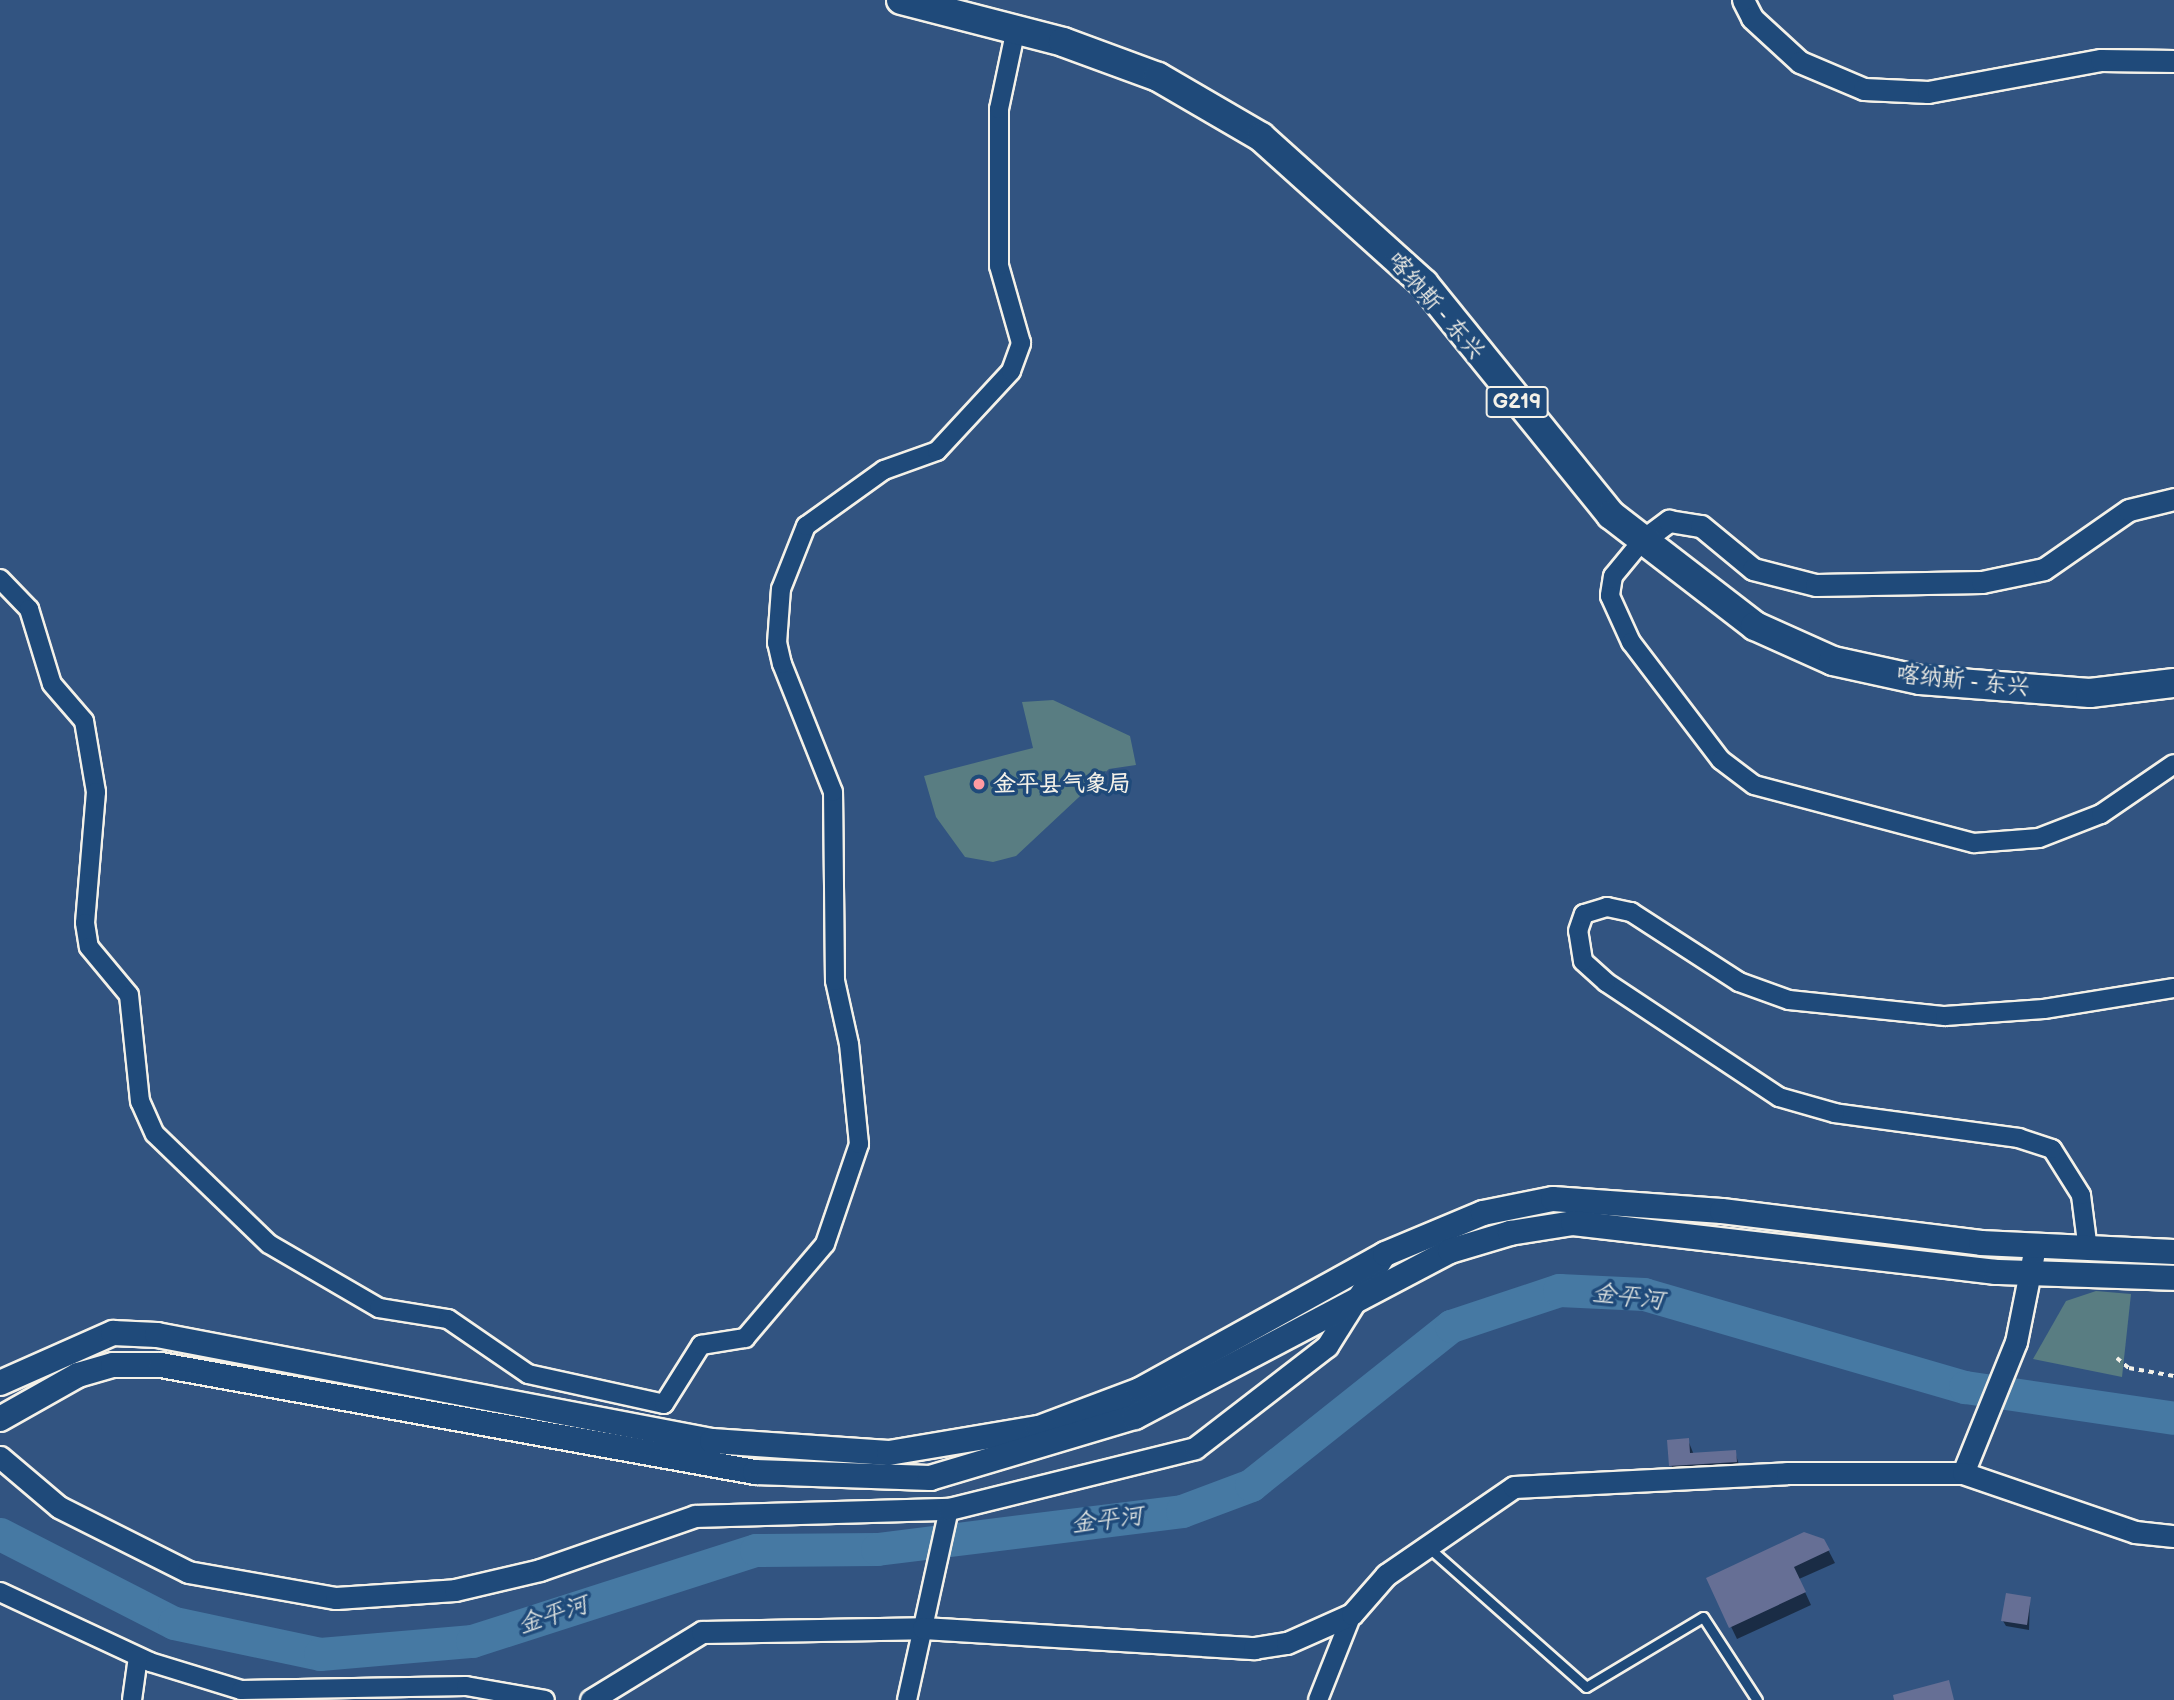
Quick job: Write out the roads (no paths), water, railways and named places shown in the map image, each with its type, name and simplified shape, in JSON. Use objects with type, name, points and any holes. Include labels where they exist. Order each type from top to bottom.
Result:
[{"type":"highway","name":"喀纳斯 - 东兴","points":[[901,0],[1016,28],[1158,77],[1261,137],[1423,284],[1558,453],[1642,541],[1755,626],[1833,661],[1920,680],[2090,693],[2174,683]]},
{"type":"main road","points":[[2,1382],[113,1333],[157,1335],[660,1430],[811,1451],[889,1453],[1039,1428],[1188,1365],[1385,1254],[1483,1213],[1553,1199],[1722,1210],[1866,1233],[2035,1247],[2174,1252]]},
{"type":"main road","points":[[0,1419],[78,1375],[113,1365],[161,1365],[755,1472],[930,1478],[1135,1417],[1361,1295],[1450,1251],[1573,1223],[1996,1272],[2174,1278]]},
{"type":"street","points":[[1743,0],[1752,18],[1800,62],[1864,89],[1928,92],[2101,60],[2174,61]]},
{"type":"street","points":[[660,1430],[664,1404],[701,1345],[745,1338],[825,1244],[859,1144],[834,967],[833,792],[782,664],[777,643],[781,589],[806,526],[884,470],[937,451],[1011,371],[1021,342],[999,266],[999,109],[1016,28]]},
{"type":"street","points":[[2174,499],[2130,510],[2044,569],[1982,582],[1816,585],[1753,569],[1701,526],[1669,521],[1642,541],[1613,576],[1610,596],[1631,642],[1721,760],[1754,785],[1974,843],[2039,838],[2101,814],[2174,764]]},
{"type":"street","points":[[0,579],[29,609],[52,684],[84,721],[96,792],[85,923],[89,947],[129,995],[140,1101],[155,1134],[269,1244],[379,1308],[448,1319],[528,1374],[664,1404]]},
{"type":"street","points":[[2088,1250],[2081,1195],[2052,1149],[2019,1138],[1835,1113],[1779,1097],[1606,982],[1583,961],[1578,931],[1584,914],[1607,907],[1631,912],[1739,982],[1789,1000],[1945,1016],[2044,1009],[2174,988]]},
{"type":"street","points":[[1963,1473],[2016,1342],[2035,1247]]},
{"type":"street","points":[[0,1457],[59,1507],[188,1572],[335,1598],[454,1590],[540,1570],[695,1516],[949,1509],[1195,1447],[1327,1346],[1385,1254]]},
{"type":"street","points":[[1318,1700],[1352,1614],[1386,1575],[1514,1486],[1787,1473],[1963,1473],[2135,1532],[2174,1536]]},
{"type":"street","points":[[907,1700],[949,1509]]},
{"type":"street","points":[[0,1591],[138,1657],[241,1690],[466,1686],[545,1700]]},
{"type":"street","points":[[591,1700],[702,1632],[923,1628],[1254,1648],[1287,1643],[1352,1614]]},
{"type":"street","points":[[132,1700],[138,1657]]},
{"type":"lane","points":[[1427,1546],[1586,1687],[1703,1617],[1757,1700]]},
{"type":"waterway","name":"金平河","points":[[0,1534],[174,1623],[320,1654],[472,1641],[756,1550],[877,1549],[1182,1511],[1251,1485],[1451,1326],[1559,1290],[1644,1294],[1965,1387],[2174,1418]]},
{"type":"place","name":"金平县气象局","points":[[979,784]]}]
